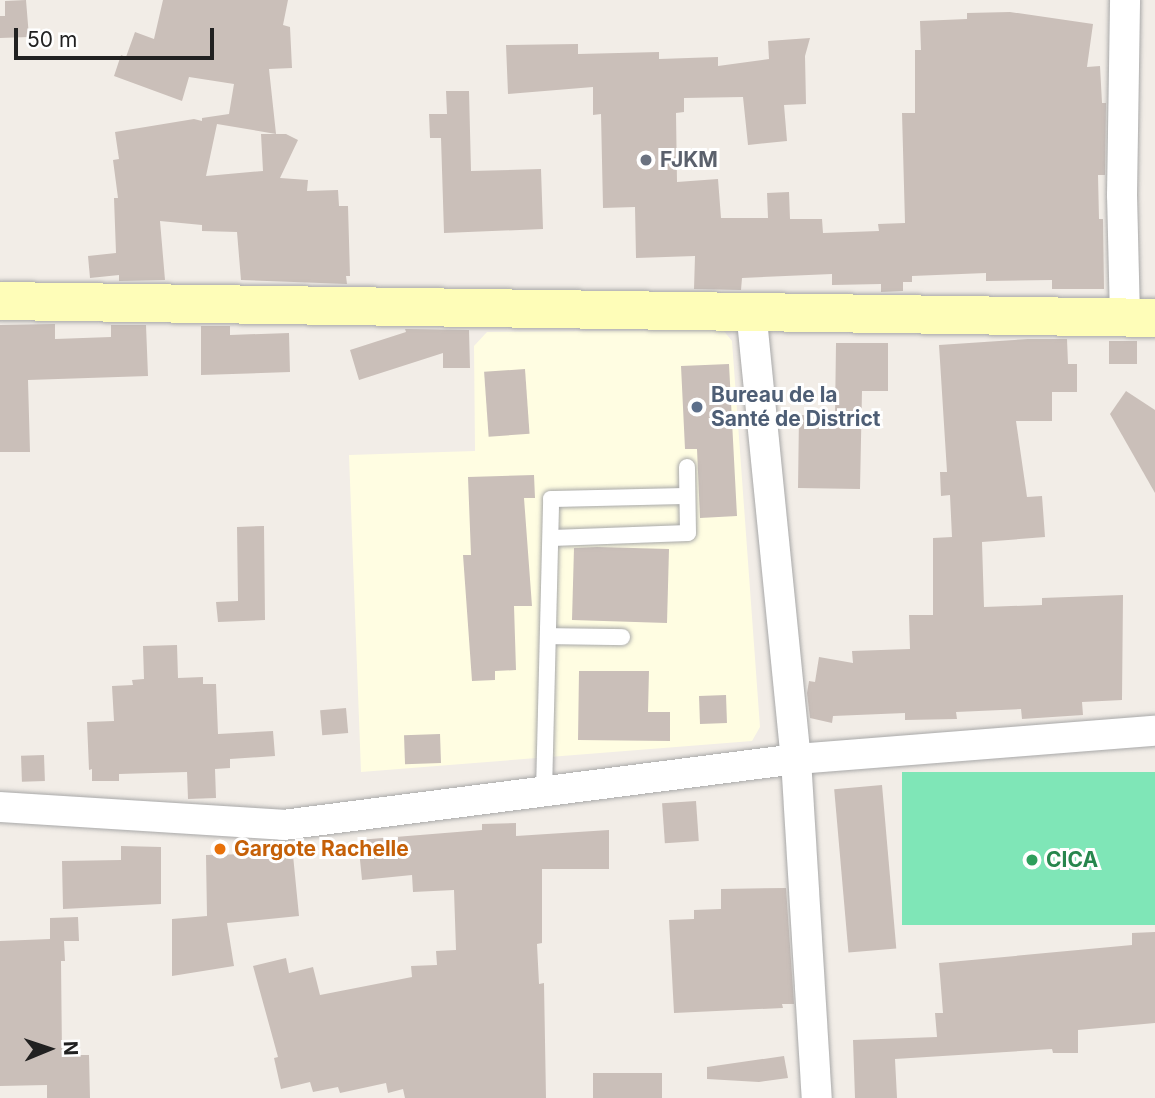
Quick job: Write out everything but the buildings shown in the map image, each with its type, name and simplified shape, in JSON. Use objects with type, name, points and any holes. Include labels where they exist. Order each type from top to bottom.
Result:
[{"type":"street","points":[[0,301],[751,310],[1140,318],[1122,195],[1125,0]]},
{"type":"street","points":[[751,310],[796,759],[817,1098]]},
{"type":"street","points":[[0,807],[283,825],[796,759],[1155,732]]},
{"type":"lane","points":[[552,538],[688,533],[687,467]]},
{"type":"lane","points":[[544,792],[551,499],[687,496]]},
{"type":"lane","points":[[549,636],[622,637]]},
{"type":"shaded area","points":[[723,330],[732,341],[760,727],[752,741],[361,772],[349,455],[475,451],[474,346],[487,332]]},
{"type":"green space","name":"CICA","points":[[902,772],[1155,772],[1155,925],[902,925]]},
{"type":"place","name":"FJKM","points":[[646,160]]},
{"type":"place","name":"Bureau de la Santé de District","points":[[697,407]]},
{"type":"place","name":"Gargote Rachelle","points":[[220,849]]},
{"type":"place","name":"CICA","points":[[1032,860]]}]
